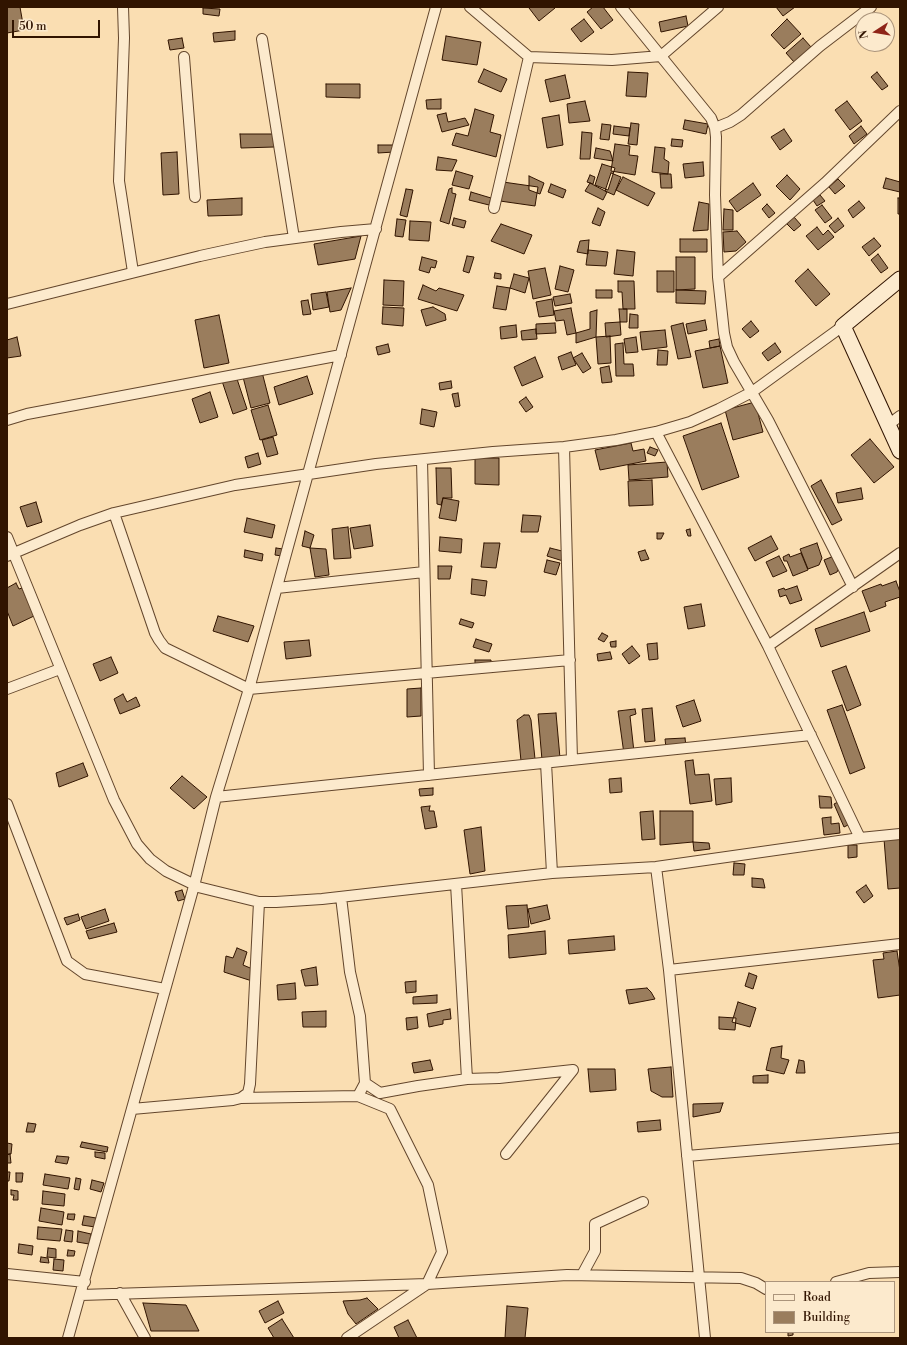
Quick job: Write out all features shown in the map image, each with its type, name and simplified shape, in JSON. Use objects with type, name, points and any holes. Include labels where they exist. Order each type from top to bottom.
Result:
[{"type":"street","points":[[123,7],[124,38],[119,181],[133,272]]},
{"type":"street","points":[[68,1338],[166,989],[216,797],[249,689],[277,588],[436,7]]},
{"type":"street","points":[[470,7],[529,57],[612,60],[661,56],[718,7]]},
{"type":"street","points":[[621,7],[711,118],[715,128],[718,277],[727,347],[752,392],[853,587]]},
{"type":"street","points":[[715,128],[730,122],[741,114],[820,46],[870,7]]},
{"type":"street","points":[[262,39],[294,238]]},
{"type":"street","points":[[184,57],[195,197]]},
{"type":"street","points":[[494,208],[529,57]]},
{"type":"street","points":[[718,277],[825,183],[900,111]]},
{"type":"street","points":[[7,304],[133,272],[237,248],[294,238],[376,229]]},
{"type":"street","points":[[10,555],[80,525],[114,513],[235,485],[376,464],[493,452],[564,447],[616,440],[656,432],[690,422],[752,392],[843,326],[900,279]]},
{"type":"street","points":[[843,326],[900,451]]},
{"type":"street","points":[[7,420],[50,410],[341,355]]},
{"type":"street","points":[[888,425],[900,416]]},
{"type":"street","points":[[656,432],[768,646],[860,838]]},
{"type":"street","points":[[564,447],[572,760]]},
{"type":"street","points":[[422,460],[429,775]]},
{"type":"street","points":[[114,513],[155,633],[165,648],[249,689],[570,660]]},
{"type":"street","points":[[7,537],[10,555],[60,669],[114,800],[137,844],[150,859],[166,871],[194,885],[260,902],[276,902],[341,897],[552,873],[656,867],[860,838],[900,834]]},
{"type":"street","points":[[768,646],[900,553]]},
{"type":"street","points":[[277,588],[424,572]]},
{"type":"street","points":[[7,689],[60,669]]},
{"type":"street","points":[[216,797],[811,735]]},
{"type":"street","points":[[546,763],[552,873]]},
{"type":"street","points":[[7,804],[67,961],[85,974],[166,989]]},
{"type":"street","points":[[656,867],[669,970],[705,1338]]},
{"type":"street","points":[[456,884],[467,1078]]},
{"type":"street","points":[[341,897],[350,972],[360,1016],[365,1083],[358,1096]]},
{"type":"street","points":[[241,1098],[248,1093],[250,1084],[260,902]]},
{"type":"street","points":[[669,970],[900,944]]},
{"type":"street","points":[[365,1083],[380,1093],[467,1078],[499,1078],[573,1070],[506,1154]]},
{"type":"street","points":[[132,1109],[241,1098],[358,1096],[390,1109],[428,1185],[442,1252],[427,1284],[346,1338]]},
{"type":"street","points":[[687,1156],[900,1138]]},
{"type":"street","points":[[582,1275],[595,1251],[596,1224],[643,1202]]},
{"type":"street","points":[[840,1281],[869,1273],[900,1272]]},
{"type":"street","points":[[7,1274],[84,1282]]},
{"type":"street","points":[[81,1295],[427,1284],[567,1275],[741,1278],[756,1283],[765,1288]]},
{"type":"street","points":[[120,1293],[145,1338]]},
{"type":"building","points":[[7,7],[20,7],[24,30],[7,33]]},
{"type":"building","points":[[593,7],[603,7],[613,20],[601,29],[587,12]]},
{"type":"building","points":[[776,7],[795,7],[783,16]]},
{"type":"building","points":[[203,8],[220,9],[219,16],[203,14]]},
{"type":"building","points":[[529,8],[555,8],[539,21]]},
{"type":"building","points":[[686,16],[688,26],[661,32],[659,22]]},
{"type":"building","points":[[584,19],[594,32],[581,42],[571,29]]},
{"type":"building","points":[[787,19],[801,34],[784,49],[771,35]]},
{"type":"building","points":[[235,31],[235,40],[214,42],[213,33]]},
{"type":"building","points":[[446,36],[481,42],[477,65],[442,60]]},
{"type":"building","points":[[182,38],[184,48],[170,50],[168,40]]},
{"type":"building","points":[[803,38],[811,47],[794,62],[786,53]]},
{"type":"building","points":[[484,69],[507,79],[501,92],[478,82]]},
{"type":"building","points":[[628,72],[648,73],[646,97],[626,96]]},
{"type":"building","points":[[877,72],[888,86],[882,90],[871,77]]},
{"type":"building","points":[[565,75],[570,98],[550,102],[545,80]]},
{"type":"building","points":[[326,84],[360,84],[360,98],[326,97]]},
{"type":"building","points":[[441,99],[441,109],[427,109],[426,100]]},
{"type":"building","points":[[585,101],[590,121],[569,123],[567,104]]},
{"type":"building","points":[[847,101],[862,121],[850,130],[835,110]]},
{"type":"building","points":[[475,109],[494,115],[490,132],[501,135],[496,157],[452,145],[456,133],[468,136]]},
{"type":"building","points":[[446,113],[448,122],[465,118],[469,125],[442,132],[437,115]]},
{"type":"building","points":[[559,115],[563,145],[547,148],[542,118]]},
{"type":"building","points":[[685,120],[708,124],[706,134],[683,129]]},
{"type":"building","points":[[631,123],[639,124],[637,145],[628,144]]},
{"type":"building","points":[[602,124],[611,125],[609,140],[600,139]]},
{"type":"building","points":[[614,126],[630,128],[629,136],[613,134]]},
{"type":"building","points":[[861,126],[867,134],[854,144],[849,136]]},
{"type":"building","points":[[784,129],[792,141],[780,150],[771,137]]},
{"type":"building","points":[[582,132],[592,133],[590,159],[580,159]]},
{"type":"building","points":[[240,134],[274,134],[274,147],[241,148]]},
{"type":"building","points":[[672,139],[683,140],[682,147],[671,146]]},
{"type":"building","points":[[615,144],[630,146],[629,155],[638,156],[635,175],[611,171]]},
{"type":"building","points":[[378,145],[394,145],[394,152],[378,153]]},
{"type":"building","points":[[655,147],[665,148],[664,159],[669,162],[668,174],[652,172]]},
{"type":"building","points":[[596,148],[610,151],[613,161],[594,158]]},
{"type":"building","points":[[177,152],[179,194],[163,195],[161,153]]},
{"type":"building","points":[[438,157],[457,160],[452,171],[436,170]]},
{"type":"building","points":[[703,162],[704,176],[685,178],[683,164]]},
{"type":"building","points":[[602,164],[615,168],[608,190],[595,185]]},
{"type":"building","points":[[456,171],[473,176],[469,189],[452,185]]},
{"type":"building","points":[[611,173],[621,177],[614,195],[605,191]]},
{"type":"building","points":[[660,174],[671,174],[672,188],[661,188]]},
{"type":"building","points":[[590,175],[595,177],[593,184],[587,182]]},
{"type":"building","points":[[787,175],[800,189],[790,200],[776,186]]},
{"type":"building","points":[[529,176],[544,183],[540,194],[529,190]]},
{"type":"building","points":[[623,177],[655,193],[648,206],[616,190]]},
{"type":"building","points":[[886,178],[900,182],[900,192],[883,188]]},
{"type":"building","points":[[838,179],[845,186],[835,194],[829,187]]},
{"type":"building","points":[[503,182],[538,187],[535,206],[500,201]]},
{"type":"building","points":[[590,183],[607,192],[603,200],[585,191]]},
{"type":"building","points":[[753,183],[761,195],[737,212],[729,201]]},
{"type":"building","points":[[551,184],[566,190],[563,198],[548,192]]},
{"type":"building","points":[[452,188],[452,193],[456,194],[449,224],[440,221],[449,189]]},
{"type":"building","points":[[406,189],[413,190],[407,217],[400,215]]},
{"type":"building","points":[[471,192],[491,198],[489,205],[469,200]]},
{"type":"building","points":[[820,195],[825,201],[817,206],[813,200]]},
{"type":"building","points":[[242,198],[242,215],[208,216],[207,200]]},
{"type":"building","points":[[898,198],[900,198],[900,214],[898,214]]},
{"type":"building","points":[[859,201],[865,208],[853,218],[848,210]]},
{"type":"building","points":[[699,202],[709,204],[708,230],[693,231]]},
{"type":"building","points":[[767,204],[775,213],[769,218],[762,209]]},
{"type":"building","points":[[822,205],[832,218],[825,223],[815,210]]},
{"type":"building","points":[[598,208],[605,212],[600,226],[592,223]]},
{"type":"building","points":[[724,209],[733,210],[733,230],[723,230]]},
{"type":"building","points":[[794,217],[801,225],[794,231],[787,224]]},
{"type":"building","points":[[454,218],[466,221],[464,228],[452,225]]},
{"type":"building","points":[[838,218],[844,226],[835,233],[829,226]]},
{"type":"building","points":[[397,219],[406,220],[403,237],[395,236]]},
{"type":"building","points":[[410,221],[431,222],[429,241],[409,240]]},
{"type":"building","points":[[501,224],[532,235],[524,254],[491,241]]},
{"type":"building","points":[[817,227],[823,235],[828,230],[834,237],[818,250],[806,236]]},
{"type":"building","points":[[737,231],[746,242],[736,251],[724,252],[723,232]]},
{"type":"building","points":[[361,236],[355,259],[318,265],[314,244]]},
{"type":"building","points":[[874,238],[881,246],[869,256],[862,247]]},
{"type":"building","points":[[680,239],[707,239],[707,252],[680,252]]},
{"type":"building","points":[[589,240],[588,254],[577,252],[580,241]]},
{"type":"building","points":[[588,250],[608,252],[606,266],[586,265]]},
{"type":"building","points":[[617,250],[635,252],[633,276],[614,274]]},
{"type":"building","points":[[878,254],[888,268],[881,273],[871,260]]},
{"type":"building","points":[[467,256],[474,257],[469,273],[463,271]]},
{"type":"building","points":[[422,257],[437,261],[435,268],[431,267],[429,273],[419,270]]},
{"type":"building","points":[[676,257],[695,257],[695,289],[676,290]]},
{"type":"building","points":[[560,266],[574,270],[568,292],[555,289]]},
{"type":"building","points":[[545,268],[551,295],[533,299],[528,271]]},
{"type":"building","points":[[808,269],[830,294],[816,306],[795,281]]},
{"type":"building","points":[[657,271],[674,271],[674,292],[657,292]]},
{"type":"building","points":[[495,273],[501,274],[501,279],[494,278]]},
{"type":"building","points":[[514,274],[529,278],[525,293],[510,288]]},
{"type":"building","points":[[384,280],[404,281],[403,306],[383,305]]},
{"type":"building","points":[[618,281],[634,281],[635,309],[623,309],[622,292],[618,292]]},
{"type":"building","points":[[423,285],[436,291],[439,288],[464,295],[457,311],[418,299]]},
{"type":"building","points":[[497,286],[510,288],[506,310],[493,308]]},
{"type":"building","points":[[351,288],[341,310],[330,312],[327,292]]},
{"type":"building","points":[[596,290],[612,290],[612,298],[596,298]]},
{"type":"building","points":[[676,290],[706,291],[705,304],[676,303]]},
{"type":"building","points":[[326,292],[329,307],[313,310],[311,294]]},
{"type":"building","points":[[570,294],[572,303],[555,306],[553,297]]},
{"type":"building","points":[[552,299],[554,315],[539,317],[536,302]]},
{"type":"building","points":[[308,300],[311,314],[303,315],[301,301]]},
{"type":"building","points":[[383,307],[404,308],[403,326],[382,324]]},
{"type":"building","points":[[433,307],[445,314],[446,320],[426,326],[421,310]]},
{"type":"building","points":[[571,308],[576,333],[567,335],[564,320],[556,321],[554,311]]},
{"type":"building","points":[[619,309],[627,309],[627,322],[620,322]]},
{"type":"building","points":[[597,310],[596,337],[576,343],[576,333],[590,329],[590,312]]},
{"type":"building","points":[[630,314],[638,315],[638,328],[629,328]]},
{"type":"building","points":[[219,315],[229,363],[204,368],[195,320]]},
{"type":"building","points":[[705,320],[707,330],[688,334],[686,324]]},
{"type":"building","points":[[751,321],[759,331],[750,338],[742,329]]},
{"type":"building","points":[[620,322],[621,335],[606,337],[605,323]]},
{"type":"building","points":[[555,323],[556,333],[536,334],[536,324]]},
{"type":"building","points":[[683,323],[691,357],[678,359],[671,326]]},
{"type":"building","points":[[516,325],[517,337],[501,339],[500,327]]},
{"type":"building","points":[[536,329],[537,339],[522,340],[521,331]]},
{"type":"building","points":[[665,330],[667,347],[642,350],[640,332]]},
{"type":"building","points":[[610,336],[611,363],[598,364],[596,337]]},
{"type":"building","points":[[17,337],[21,356],[7,358],[7,340]]},
{"type":"building","points":[[636,337],[638,352],[626,353],[624,339]]},
{"type":"building","points":[[719,339],[720,346],[710,348],[709,341]]},
{"type":"building","points":[[623,343],[624,364],[633,364],[634,376],[616,376],[615,344]]},
{"type":"building","points":[[775,343],[781,352],[768,361],[762,353]]},
{"type":"building","points":[[388,344],[390,352],[378,355],[376,347]]},
{"type":"building","points":[[720,346],[728,383],[703,388],[695,351]]},
{"type":"building","points":[[658,350],[668,351],[667,365],[657,365]]},
{"type":"building","points":[[571,352],[576,365],[562,370],[558,357]]},
{"type":"building","points":[[582,353],[591,368],[583,373],[573,358]]},
{"type":"building","points":[[535,357],[543,377],[522,386],[514,367]]},
{"type":"building","points":[[609,366],[612,382],[602,383],[600,368]]},
{"type":"building","points":[[262,372],[270,403],[251,408],[243,377]]},
{"type":"building","points":[[236,376],[247,409],[233,414],[222,381]]},
{"type":"building","points":[[307,376],[313,394],[279,405],[274,387]]},
{"type":"building","points":[[451,381],[452,388],[440,390],[439,383]]},
{"type":"building","points":[[210,392],[218,417],[200,423],[192,399]]},
{"type":"building","points":[[458,393],[460,406],[455,407],[452,394]]},
{"type":"building","points":[[526,397],[533,407],[526,412],[519,402]]},
{"type":"building","points":[[755,402],[763,432],[733,440],[725,410]]},
{"type":"building","points":[[268,405],[277,435],[260,440],[251,410]]},
{"type":"building","points":[[422,409],[437,412],[434,427],[420,424]]},
{"type":"building","points":[[721,423],[739,477],[702,490],[683,436]]},
{"type":"building","points":[[273,437],[278,454],[267,457],[262,440]]},
{"type":"building","points":[[870,439],[894,467],[874,483],[851,455]]},
{"type":"building","points":[[631,443],[633,451],[644,449],[646,461],[600,470],[595,450]]},
{"type":"building","points":[[650,447],[658,450],[655,456],[647,453]]},
{"type":"building","points":[[258,453],[261,464],[248,468],[245,457]]},
{"type":"building","points":[[475,458],[499,458],[499,485],[475,484]]},
{"type":"building","points":[[667,462],[668,477],[629,480],[628,465]]},
{"type":"building","points":[[436,468],[451,468],[452,498],[443,498],[441,505],[437,504]]},
{"type":"building","points":[[652,480],[653,505],[629,506],[628,481]]},
{"type":"building","points":[[821,480],[842,520],[832,525],[811,486]]},
{"type":"building","points":[[861,488],[863,499],[838,503],[836,493]]},
{"type":"building","points":[[443,498],[459,501],[456,521],[439,518]]},
{"type":"building","points":[[36,502],[42,522],[27,527],[20,507]]},
{"type":"building","points":[[523,515],[541,516],[538,532],[521,532]]},
{"type":"building","points":[[247,518],[275,525],[272,538],[244,532]]},
{"type":"building","points":[[370,525],[373,546],[354,549],[350,528]]},
{"type":"building","points":[[348,527],[351,558],[334,559],[332,529]]},
{"type":"building","points":[[690,529],[691,536],[688,536],[686,530]]},
{"type":"building","points":[[305,531],[314,535],[310,548],[302,546]]},
{"type":"building","points":[[657,533],[664,533],[661,539],[657,539]]},
{"type":"building","points":[[771,536],[778,549],[755,561],[748,548]]},
{"type":"building","points":[[440,537],[462,539],[461,553],[439,551]]},
{"type":"building","points":[[484,543],[500,543],[496,568],[481,567]]},
{"type":"building","points":[[817,543],[822,558],[819,565],[808,569],[800,549]]},
{"type":"building","points":[[276,548],[283,549],[282,556],[275,555]]},
{"type":"building","points":[[310,548],[326,549],[329,575],[315,577]]},
{"type":"building","points":[[550,548],[566,552],[563,561],[547,556]]},
{"type":"building","points":[[245,550],[263,554],[262,561],[244,557]]},
{"type":"building","points":[[645,550],[649,559],[641,561],[638,552]]},
{"type":"building","points":[[801,553],[808,570],[793,576],[787,561],[784,561],[783,557],[789,554],[790,557]]},
{"type":"building","points":[[779,556],[787,571],[773,577],[766,562]]},
{"type":"building","points":[[834,556],[839,568],[837,572],[830,575],[824,560]]},
{"type":"building","points":[[547,560],[560,563],[556,575],[544,572]]},
{"type":"building","points":[[438,566],[452,566],[450,579],[438,579]]},
{"type":"building","points":[[472,579],[487,581],[485,596],[471,594]]},
{"type":"building","points":[[896,581],[900,592],[900,597],[885,602],[886,606],[870,612],[862,591],[881,584],[882,586]]},
{"type":"building","points":[[16,583],[19,589],[22,588],[34,616],[13,626],[7,611],[7,588]]},
{"type":"building","points":[[797,586],[802,600],[790,604],[786,595],[780,597],[778,590],[784,588],[785,590]]},
{"type":"building","points":[[701,604],[705,626],[688,629],[684,607]]},
{"type":"building","points":[[864,612],[870,631],[821,647],[815,629]]},
{"type":"building","points":[[218,616],[254,626],[248,642],[213,631]]},
{"type":"building","points":[[461,619],[474,623],[472,628],[459,624]]},
{"type":"building","points":[[602,633],[608,636],[604,642],[598,639]]},
{"type":"building","points":[[476,639],[492,644],[489,652],[473,647]]},
{"type":"building","points":[[309,640],[311,656],[286,659],[284,642]]},
{"type":"building","points":[[616,641],[616,647],[611,647],[610,642]]},
{"type":"building","points":[[657,643],[658,659],[649,660],[647,644]]},
{"type":"building","points":[[632,646],[640,656],[629,664],[622,654]]},
{"type":"building","points":[[610,652],[612,659],[598,661],[597,654]]},
{"type":"building","points":[[111,657],[118,673],[100,681],[93,664]]},
{"type":"building","points":[[475,660],[491,660],[491,666],[475,667]]},
{"type":"building","points":[[846,666],[861,705],[847,711],[832,671]]},
{"type":"building","points":[[421,688],[421,716],[407,717],[407,689]]},
{"type":"building","points":[[123,694],[127,702],[136,697],[140,706],[120,714],[114,699]]},
{"type":"building","points":[[694,700],[701,721],[683,727],[676,706]]},
{"type":"building","points":[[842,705],[865,768],[850,774],[827,710]]},
{"type":"building","points":[[652,708],[655,741],[645,742],[642,709]]},
{"type":"building","points":[[635,709],[636,714],[630,716],[634,752],[624,754],[618,711]]},
{"type":"building","points":[[556,713],[560,758],[542,760],[538,714]]},
{"type":"building","points":[[524,715],[529,715],[531,720],[535,759],[521,761],[517,720]]},
{"type":"building","points":[[685,738],[686,746],[666,748],[665,739]]},
{"type":"building","points":[[693,760],[695,775],[709,774],[712,801],[690,804],[685,761]]},
{"type":"building","points":[[83,763],[88,776],[59,787],[56,773]]},
{"type":"building","points":[[182,776],[207,797],[194,809],[170,788]]},
{"type":"building","points":[[621,778],[622,792],[610,793],[609,779]]},
{"type":"building","points":[[731,778],[732,802],[716,805],[714,779]]},
{"type":"building","points":[[433,788],[433,795],[420,796],[419,789]]},
{"type":"building","points":[[819,796],[831,797],[832,808],[820,808]]},
{"type":"building","points":[[840,801],[850,824],[844,827],[834,804]]},
{"type":"building","points":[[430,806],[429,811],[434,811],[437,827],[425,829],[421,807]]},
{"type":"building","points":[[653,811],[655,839],[642,840],[640,812]]},
{"type":"building","points":[[660,811],[693,811],[693,842],[660,845]]},
{"type":"building","points":[[831,817],[831,824],[839,823],[840,833],[824,835],[822,818]]},
{"type":"building","points":[[481,827],[485,871],[470,874],[464,830]]},
{"type":"building","points":[[900,838],[900,888],[888,889],[884,839]]},
{"type":"building","points":[[693,842],[709,843],[710,849],[694,851]]},
{"type":"building","points":[[848,845],[857,845],[857,857],[848,858]]},
{"type":"building","points":[[734,863],[745,864],[744,875],[733,875]]},
{"type":"building","points":[[752,878],[763,879],[765,888],[752,887]]},
{"type":"building","points":[[866,885],[873,896],[864,903],[856,892]]},
{"type":"building","points":[[182,890],[185,899],[178,901],[175,892]]},
{"type":"building","points":[[527,905],[529,927],[508,929],[506,906]]},
{"type":"building","points":[[547,905],[550,919],[531,924],[528,909]]},
{"type":"building","points":[[105,909],[109,921],[86,929],[81,917]]},
{"type":"building","points":[[78,914],[80,920],[67,925],[64,918]]},
{"type":"building","points":[[114,923],[117,932],[89,939],[86,931]]},
{"type":"building","points":[[545,931],[546,954],[509,958],[508,935]]},
{"type":"building","points":[[614,936],[615,950],[569,954],[568,940]]},
{"type":"building","points":[[237,948],[247,952],[243,965],[255,970],[252,981],[224,972],[226,956],[233,958]]},
{"type":"building","points":[[897,951],[900,971],[900,995],[878,998],[873,960],[884,959],[883,953]]},
{"type":"building","points":[[316,967],[318,985],[305,986],[301,970]]},
{"type":"building","points":[[749,973],[757,976],[753,989],[745,986]]},
{"type":"building","points":[[416,981],[416,992],[406,993],[405,982]]},
{"type":"building","points":[[295,983],[296,999],[278,1000],[277,985]]},
{"type":"building","points":[[647,988],[655,999],[629,1004],[626,990]]},
{"type":"building","points":[[437,995],[437,1003],[413,1004],[413,997]]},
{"type":"building","points":[[738,1002],[756,1008],[750,1027],[732,1022]]},
{"type":"building","points":[[450,1009],[451,1019],[443,1020],[443,1024],[429,1027],[427,1014]]},
{"type":"building","points":[[326,1011],[326,1027],[303,1027],[302,1012]]},
{"type":"building","points":[[417,1017],[418,1028],[407,1030],[406,1018]]},
{"type":"building","points":[[719,1017],[736,1018],[735,1030],[719,1029]]},
{"type":"building","points":[[782,1046],[781,1058],[789,1060],[784,1074],[766,1070],[771,1048]]},
{"type":"building","points":[[430,1060],[433,1070],[414,1073],[412,1063]]},
{"type":"building","points":[[799,1060],[804,1061],[805,1073],[796,1073]]},
{"type":"building","points":[[671,1067],[673,1097],[662,1097],[651,1091],[648,1069]]},
{"type":"building","points":[[588,1069],[615,1069],[616,1090],[590,1092]]},
{"type":"building","points":[[768,1075],[768,1083],[753,1083],[753,1076]]},
{"type":"building","points":[[723,1103],[720,1112],[693,1117],[693,1104]]},
{"type":"building","points":[[660,1120],[661,1130],[638,1132],[637,1122]]},
{"type":"building","points":[[28,1123],[36,1124],[34,1132],[26,1132]]},
{"type":"building","points":[[82,1142],[108,1147],[107,1152],[80,1147]]},
{"type":"building","points":[[7,1143],[12,1144],[11,1154],[7,1154]]},
{"type":"building","points":[[95,1152],[105,1153],[105,1159],[95,1157]]},
{"type":"building","points":[[10,1154],[11,1163],[7,1163],[7,1155]]},
{"type":"building","points":[[57,1156],[69,1157],[67,1164],[55,1162]]},
{"type":"building","points":[[7,1172],[10,1172],[9,1181],[7,1181]]},
{"type":"building","points":[[16,1173],[23,1173],[22,1182],[16,1182]]},
{"type":"building","points":[[45,1174],[70,1178],[68,1189],[43,1185]]},
{"type":"building","points":[[76,1178],[81,1179],[79,1190],[74,1189]]},
{"type":"building","points":[[92,1180],[104,1183],[101,1192],[90,1189]]},
{"type":"building","points":[[11,1190],[18,1191],[18,1200],[13,1200],[14,1195],[11,1195]]},
{"type":"building","points":[[43,1191],[65,1194],[64,1206],[42,1204]]},
{"type":"building","points":[[41,1208],[64,1212],[62,1225],[39,1221]]},
{"type":"building","points":[[68,1214],[75,1214],[74,1220],[67,1219]]},
{"type":"building","points":[[84,1216],[96,1218],[95,1227],[82,1225]]},
{"type":"building","points":[[38,1227],[62,1229],[60,1241],[37,1239]]},
{"type":"building","points":[[66,1230],[73,1231],[72,1242],[64,1241]]},
{"type":"building","points":[[78,1231],[91,1234],[89,1244],[77,1242]]},
{"type":"building","points":[[19,1244],[33,1246],[32,1255],[18,1253]]},
{"type":"building","points":[[48,1248],[56,1249],[56,1258],[47,1257]]},
{"type":"building","points":[[68,1250],[75,1251],[74,1256],[67,1256]]},
{"type":"building","points":[[41,1257],[48,1258],[49,1263],[40,1262]]},
{"type":"building","points":[[54,1259],[64,1260],[63,1271],[53,1270]]},
{"type":"building","points":[[367,1298],[378,1309],[356,1324],[348,1314],[343,1301]]},
{"type":"building","points":[[278,1301],[284,1313],[265,1323],[259,1311]]},
{"type":"building","points":[[143,1303],[186,1305],[199,1331],[151,1331]]},
{"type":"building","points":[[507,1306],[528,1308],[525,1338],[505,1338]]},
{"type":"building","points":[[282,1319],[294,1338],[274,1338],[268,1328]]},
{"type":"building","points":[[408,1320],[417,1338],[399,1338],[394,1327]]},
{"type":"building","points":[[788,1333],[793,1333],[793,1335],[788,1336]]}]
